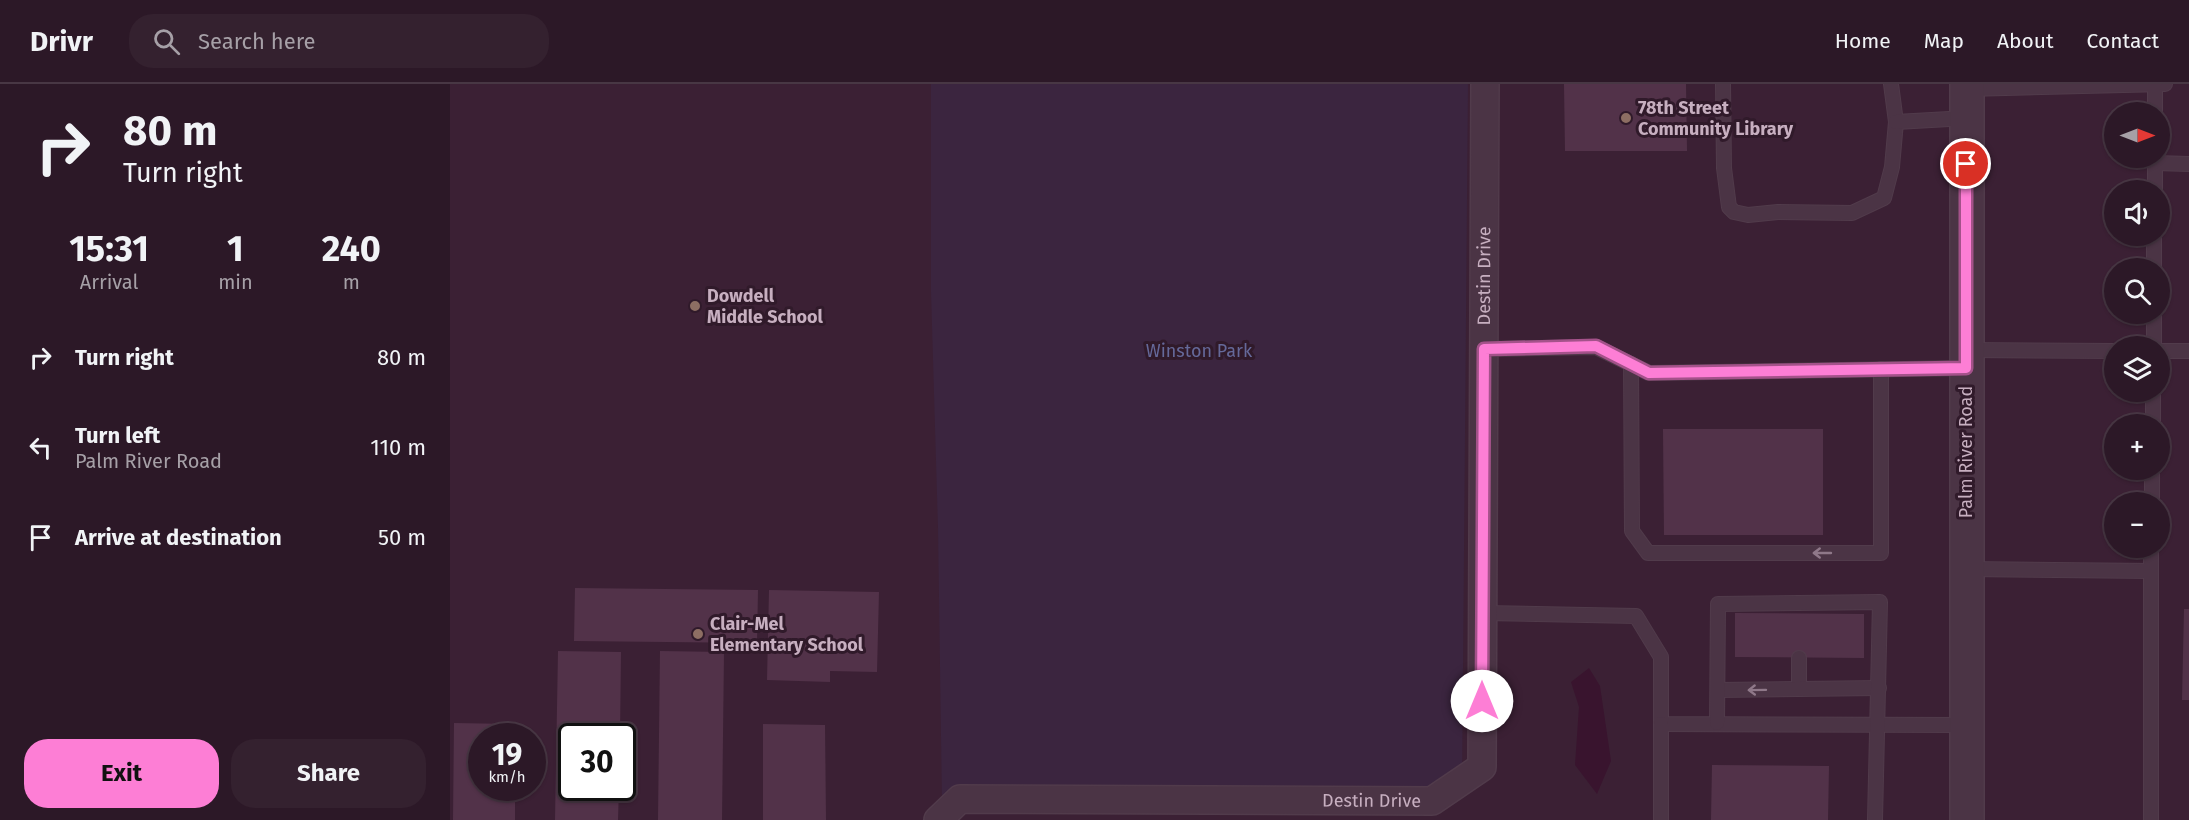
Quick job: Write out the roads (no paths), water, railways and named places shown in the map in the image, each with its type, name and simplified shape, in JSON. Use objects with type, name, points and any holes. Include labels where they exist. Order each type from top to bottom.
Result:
[{"type":"street","name":"Destin Drive","points":[[938,820],[960,799],[1432,801],[1482,767],[1485,84]]},
{"type":"street","name":"Palm River Road","points":[[1967,97],[1965,568],[1967,820]]},
{"type":"lane","points":[[1722,84],[1724,168],[1729,207],[1734,212],[1748,215],[1778,212],[1852,213],[1884,198],[1892,167],[1896,122],[1891,84]]},
{"type":"lane","points":[[1896,122],[1967,97],[2165,84]]},
{"type":"lane","points":[[2155,102],[2156,85]]},
{"type":"lane","points":[[2170,162],[2189,164]]},
{"type":"lane","points":[[1484,349],[1596,346],[1649,373],[1881,369],[1966,359],[2104,352]]},
{"type":"lane","points":[[2170,351],[2189,351]]},
{"type":"lane","points":[[1631,364],[1632,531],[1648,552],[1881,553],[1881,369]]},
{"type":"lane","points":[[2151,558],[2151,820]]},
{"type":"lane","points":[[1965,568],[2151,571]]},
{"type":"lane","points":[[1717,723],[1718,604],[1798,609],[1880,602],[1875,820]]},
{"type":"lane","points":[[1482,614],[1636,616],[1661,657],[1661,820]]},
{"type":"lane","points":[[1799,658],[1799,689]]},
{"type":"lane","points":[[1718,690],[1879,688]]},
{"type":"lane","points":[[1661,724],[1965,725]]},
{"type":"place","name":"78th Street Community Library","points":[[1626,118]]},
{"type":"place","name":"Dowdell Middle School","points":[[695,306]]},
{"type":"place","name":"Clair-Mel Elementary School","points":[[698,634]]},
{"type":"park label","name":"Winston Park","points":[[1199,351]]}]
